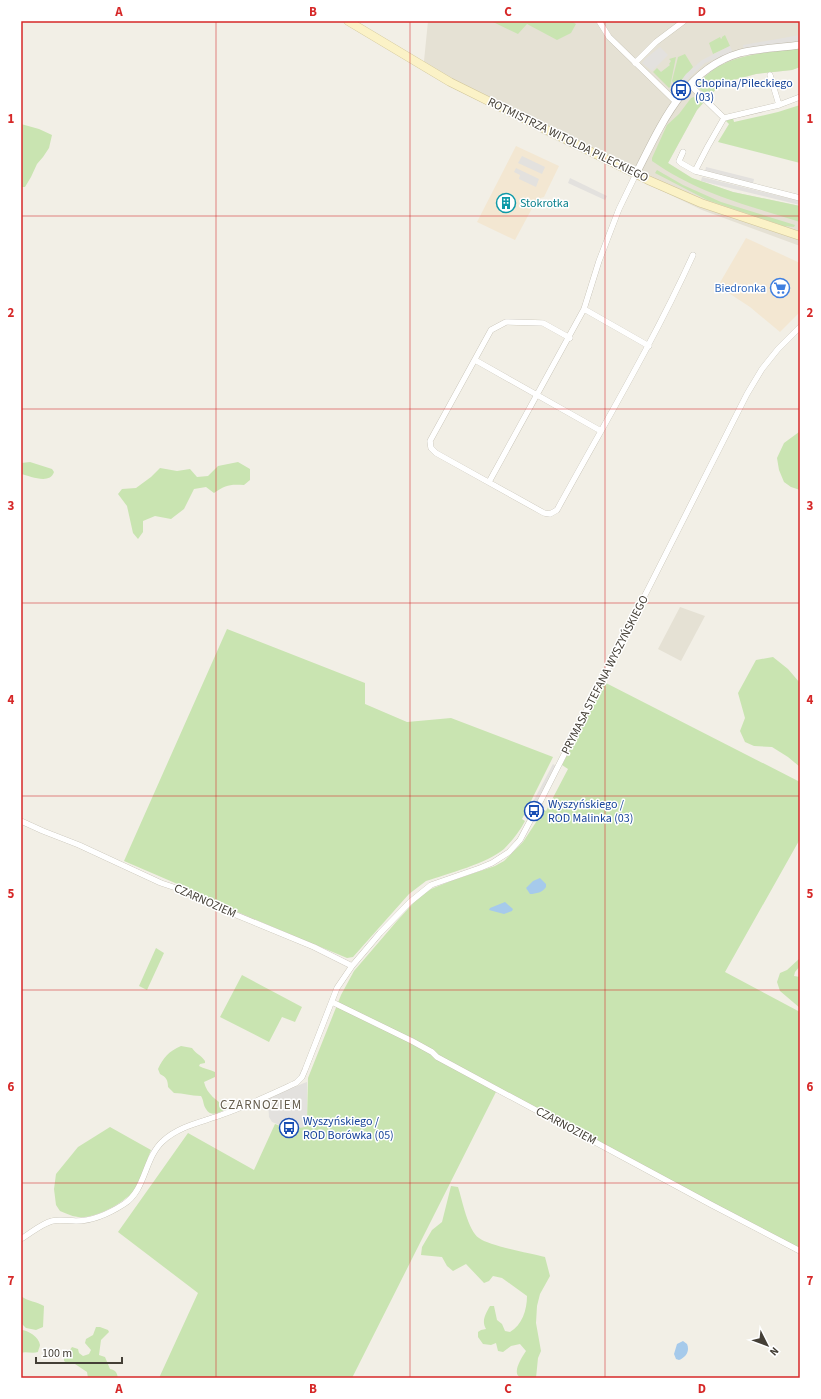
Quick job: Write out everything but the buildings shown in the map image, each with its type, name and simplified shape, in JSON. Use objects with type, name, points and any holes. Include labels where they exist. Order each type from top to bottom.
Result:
[{"type":"main road","name":"ROTMISTRZA WITOLDA PILECKIEGO","points":[[348,21],[450,82],[636,174],[701,203],[800,236]]},
{"type":"street","points":[[599,21],[609,37],[676,102]]},
{"type":"street","points":[[635,63],[656,42],[684,21]]},
{"type":"street","points":[[489,482],[570,338],[584,310],[602,254],[619,209],[658,131],[676,102],[697,77],[709,67],[734,55],[800,45]]},
{"type":"street","points":[[770,76],[778,105]]},
{"type":"street","points":[[690,85],[724,118]]},
{"type":"street","points":[[695,171],[724,118],[778,105],[800,97]]},
{"type":"street","points":[[683,152],[680,163],[695,171],[800,198]]},
{"type":"street","points":[[570,338],[543,323],[506,322],[491,330],[430,441],[431,448],[436,453],[544,513],[550,514],[557,510],[649,346],[693,255]]},
{"type":"street","points":[[584,310],[649,346]]},
{"type":"street","name":"PRYMASA STEFANA WYSZYŃSKIEGO","points":[[352,966],[380,933],[423,890],[431,885],[469,873],[492,862],[509,852],[520,840],[747,394],[766,364],[778,349],[800,327]]},
{"type":"street","points":[[475,360],[601,431]]},
{"type":"street","name":"CZARNOZIEM","points":[[21,821],[79,845],[161,883],[182,890],[212,905],[314,947],[352,966]]},
{"type":"street","points":[[21,1239],[53,1221],[85,1221],[119,1207],[126,1203],[136,1192],[149,1160],[157,1148],[168,1137],[190,1126],[221,1115],[296,1083],[302,1077],[337,988],[352,966]]},
{"type":"street","name":"CZARNOZIEM","points":[[332,1002],[426,1048],[437,1057],[800,1251]]},
{"type":"shaded area","points":[[428,21],[800,21],[800,67],[792,70],[756,74],[726,82],[719,86],[697,110],[668,163],[692,178],[733,192],[800,206],[800,246],[702,210],[545,135],[423,71]]},
{"type":"shaded area","points":[[800,35],[800,41],[744,49],[743,45]]},
{"type":"shaded area","points":[[730,46],[733,52],[705,63],[689,78],[685,84],[681,81],[686,74],[702,60]]},
{"type":"shaded area","points":[[660,47],[668,55],[652,71],[642,63]]},
{"type":"shaded area","points":[[516,146],[559,166],[544,197],[537,199],[515,240],[477,222]]},
{"type":"shaded area","points":[[522,156],[545,167],[542,174],[518,163]]},
{"type":"shaded area","points":[[706,167],[754,179],[753,184],[705,172]]},
{"type":"shaded area","points":[[516,168],[539,179],[536,187],[519,179],[520,175],[514,172]]},
{"type":"shaded area","points":[[702,177],[800,201],[800,205],[701,181]]},
{"type":"shaded area","points":[[570,178],[607,196],[605,200],[568,183]]},
{"type":"shaded area","points":[[746,238],[800,263],[800,312],[780,332],[750,307],[718,286]]},
{"type":"shaded area","points":[[680,607],[705,616],[681,661],[658,649]]},
{"type":"shaded area","points":[[553,764],[556,766],[530,817],[526,815]]},
{"type":"shaded area","points":[[307,1082],[307,1121],[305,1127],[287,1129],[282,1128],[282,1126],[272,1122],[269,1117],[268,1101],[266,1099]]},
{"type":"green space","points":[[491,21],[571,21],[576,24],[571,33],[557,40],[527,24],[518,34]]},
{"type":"green space","points":[[725,35],[730,46],[713,54],[709,43],[720,37],[721,39]]},
{"type":"green space","points":[[800,48],[800,67],[792,70],[756,74],[726,82],[719,86],[708,98],[699,88],[699,84],[708,74],[719,66],[731,61],[759,54]]},
{"type":"green space","points":[[685,54],[693,67],[681,81],[685,84],[682,89],[676,86],[672,81],[678,57]]},
{"type":"green space","points":[[676,57],[669,88],[653,72],[657,68],[661,72],[670,65],[669,64],[671,61],[669,59]]},
{"type":"green space","points":[[694,97],[703,103],[697,110],[668,163],[692,178],[733,192],[800,206],[800,222],[724,198],[688,182],[652,161],[667,125],[679,114],[691,98]]},
{"type":"green space","points":[[800,105],[800,163],[718,142],[729,124],[726,121],[733,118],[734,122],[778,112]]},
{"type":"green space","points":[[21,124],[39,129],[52,135],[49,148],[37,164],[25,187],[21,187]]},
{"type":"green space","points":[[657,170],[683,185],[721,202],[795,225],[794,227],[784,226],[707,200],[655,173]]},
{"type":"green space","points":[[799,432],[800,490],[791,487],[784,482],[779,470],[777,458],[784,443]]},
{"type":"green space","points":[[30,462],[52,469],[54,472],[52,476],[39,479],[21,474],[21,463]]},
{"type":"green space","points":[[238,462],[250,469],[250,480],[244,485],[228,486],[214,493],[206,487],[194,489],[184,509],[171,519],[155,516],[143,521],[143,532],[138,539],[133,533],[127,506],[118,494],[122,489],[136,488],[160,468],[177,471],[190,469],[197,477],[208,476],[218,466]]},
{"type":"green space","points":[[227,629],[365,683],[365,704],[407,722],[451,718],[553,757],[522,819],[525,821],[513,839],[504,849],[488,859],[467,868],[426,881],[409,894],[353,957],[347,958],[209,900],[203,895],[124,861]]},
{"type":"green space","points":[[773,657],[788,669],[800,683],[800,767],[772,747],[754,746],[745,742],[740,731],[745,718],[738,693],[756,660]]},
{"type":"green space","points":[[604,682],[800,782],[800,839],[725,972],[800,1012],[800,1248],[742,1219],[498,1088],[352,1378],[159,1378],[198,1293],[118,1232],[188,1133],[254,1170],[275,1124],[286,1128],[305,1127],[307,1121],[308,1078],[341,995],[354,971],[418,898],[431,889],[495,866],[504,861],[523,842],[544,810],[546,811],[568,769],[562,765]]},
{"type":"green space","points":[[156,948],[164,953],[147,990],[139,986]]},
{"type":"green space","points":[[800,958],[800,966],[795,972],[794,976],[800,977],[800,1008],[780,991],[777,982],[780,973],[787,970]]},
{"type":"green space","points":[[242,975],[302,1007],[295,1022],[282,1017],[269,1042],[220,1017]]},
{"type":"green space","points":[[181,1046],[192,1048],[205,1061],[205,1063],[200,1064],[199,1066],[215,1072],[215,1077],[204,1082],[205,1087],[213,1097],[227,1108],[213,1114],[208,1112],[201,1096],[174,1093],[168,1087],[168,1082],[164,1076],[160,1074],[158,1069],[167,1055]]},
{"type":"green space","points":[[110,1127],[151,1150],[138,1185],[134,1191],[122,1201],[98,1214],[77,1217],[60,1211],[56,1205],[54,1189],[56,1174],[78,1147]]},
{"type":"green space","points":[[451,1186],[458,1187],[469,1222],[475,1234],[479,1238],[491,1244],[545,1257],[550,1276],[540,1294],[537,1306],[536,1323],[541,1351],[538,1358],[536,1378],[522,1378],[517,1373],[518,1366],[526,1351],[520,1344],[511,1346],[503,1352],[498,1351],[496,1343],[491,1345],[483,1344],[478,1337],[478,1332],[486,1329],[484,1320],[490,1306],[494,1306],[497,1320],[502,1324],[505,1331],[510,1332],[514,1329],[523,1317],[527,1296],[502,1278],[493,1276],[489,1281],[484,1283],[466,1264],[453,1271],[447,1266],[442,1257],[421,1255],[422,1247],[432,1230],[442,1222]]},
{"type":"green space","points":[[21,1296],[44,1306],[43,1327],[36,1330],[26,1328],[21,1323]]},
{"type":"green space","points":[[96,1327],[108,1330],[109,1332],[101,1340],[99,1355],[105,1357],[110,1369],[116,1372],[118,1378],[88,1378],[87,1372],[75,1364],[64,1361],[64,1358],[72,1347],[78,1349],[79,1353],[83,1356],[89,1354],[91,1350],[85,1343],[86,1339],[93,1335]]},
{"type":"green space","points":[[21,1330],[30,1333],[38,1339],[40,1345],[38,1352],[21,1353]]},
{"type":"water","points":[[540,878],[546,884],[546,887],[535,894],[530,894],[526,888],[533,881]]},
{"type":"water","points":[[505,902],[513,909],[512,911],[504,914],[489,910],[490,908]]},
{"type":"water","points":[[683,1341],[687,1344],[688,1351],[684,1357],[679,1360],[676,1359],[674,1354],[677,1344]]},
{"type":"place","name":"Chopina/Pileckiego (03)","points":[[681,90]]},
{"type":"place","name":"Stokrotka","points":[[506,203]]},
{"type":"place","name":"Biedronka","points":[[780,288]]},
{"type":"place","name":"Wyszyńskiego / ROD Malinka (03)","points":[[534,811]]},
{"type":"place","name":"Wyszyńskiego / ROD Borówka (05)","points":[[289,1128]]},
{"type":"district","name":"CZARNOZIEM","points":[[261,1105]]}]
